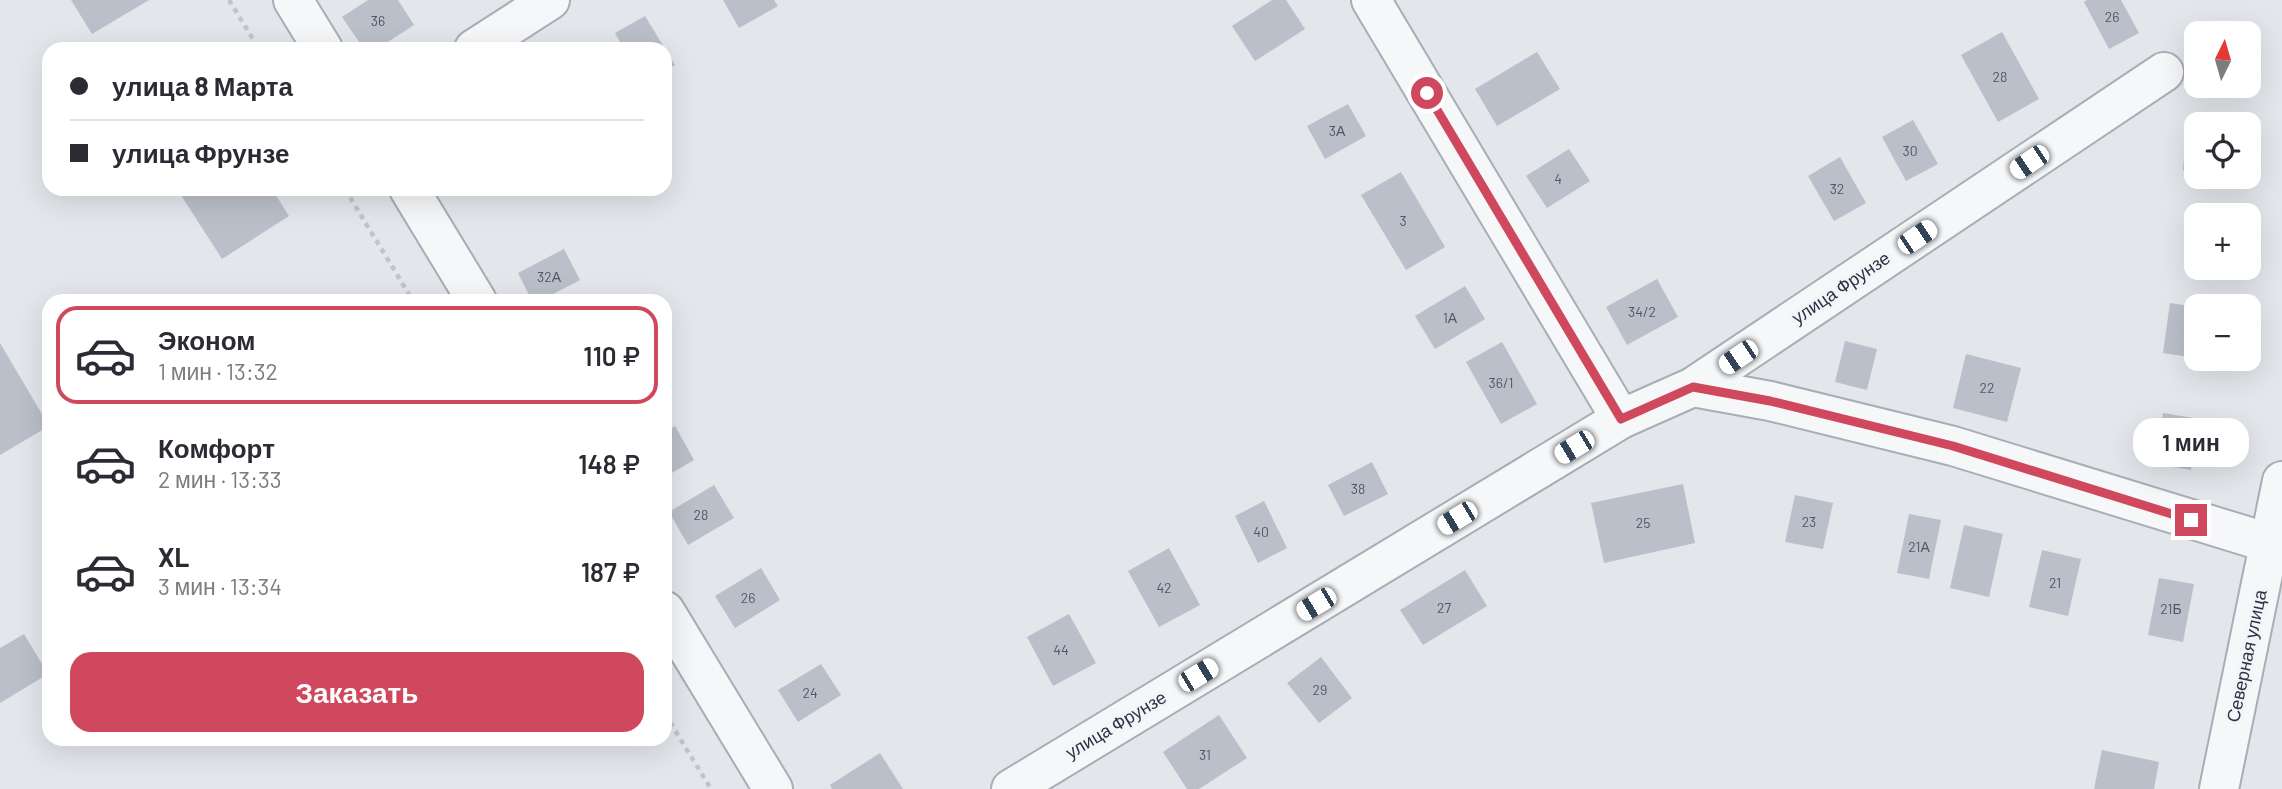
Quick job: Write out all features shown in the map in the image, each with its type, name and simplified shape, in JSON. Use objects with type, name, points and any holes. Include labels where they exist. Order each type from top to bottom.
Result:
[{"type":"street","points":[[293,0],[319,42]]},
{"type":"street","points":[[485,42],[550,0]]},
{"type":"street","points":[[1371,0],[1621,419]]},
{"type":"street","name":"улица Фрунзе","points":[[1011,789],[1621,419],[1693,387],[2164,72]]},
{"type":"street","points":[[413,196],[473,294]]},
{"type":"street","points":[[1693,387],[1770,401],[1953,446],[2276,546]]},
{"type":"street","name":"Северная улица","points":[[2219,789],[2276,546],[2282,481]]},
{"type":"street","points":[[672,623],[773,789]]},
{"type":"path","points":[[229,0],[255,42]]},
{"type":"path","points":[[349,196],[409,294]]},
{"type":"path","points":[[672,725],[711,789]]},
{"type":"building","points":[[71,0],[149,0],[92,34]]},
{"type":"building","points":[[368,0],[398,0],[414,25],[388,42],[359,42],[342,17]]},
{"type":"building","points":[[723,0],[774,0],[778,6],[739,28]]},
{"type":"building","points":[[1272,0],[1286,0],[1305,29],[1255,61],[1232,26]]},
{"type":"building","points":[[2121,0],[2139,33],[2109,49],[2084,2]]},
{"type":"building","points":[[645,16],[661,42],[620,42],[615,33]]},
{"type":"building","points":[[2002,32],[2039,99],[1998,122],[1961,55]]},
{"type":"building","points":[[1537,52],[1560,89],[1497,126],[1475,89]]},
{"type":"building","points":[[1348,104],[1366,136],[1325,159],[1307,126]]},
{"type":"building","points":[[1913,120],[1938,164],[1906,181],[1882,137]]},
{"type":"building","points":[[1569,149],[1590,181],[1547,208],[1526,176]]},
{"type":"building","points":[[1840,157],[1866,203],[1834,221],[1808,176]]},
{"type":"building","points":[[1401,172],[1445,247],[1406,270],[1361,195]]},
{"type":"building","points":[[182,196],[276,196],[289,216],[222,259]]},
{"type":"building","points":[[564,249],[580,280],[553,294],[528,294],[518,273]]},
{"type":"building","points":[[1657,279],[1678,317],[1627,345],[1606,307]]},
{"type":"building","points":[[1465,286],[1485,319],[1435,349],[1415,316]]},
{"type":"building","points":[[2170,303],[2184,305],[2184,356],[2163,353]]},
{"type":"building","points":[[1845,341],[1877,349],[1867,390],[1835,382]]},
{"type":"building","points":[[1502,342],[1537,404],[1501,424],[1466,362]]},
{"type":"building","points":[[0,343],[42,414],[42,430],[0,455]]},
{"type":"building","points":[[1966,354],[2021,368],[2007,422],[1953,408]]},
{"type":"building","points":[[2163,413],[2199,419],[2191,470],[2155,464]]},
{"type":"building","points":[[675,426],[694,460],[672,473],[672,428]]},
{"type":"building","points":[[1372,462],[1388,494],[1344,516],[1328,485]]},
{"type":"building","points":[[1683,484],[1695,543],[1604,563],[1591,503]]},
{"type":"building","points":[[714,485],[734,518],[688,545],[672,517],[672,510]]},
{"type":"building","points":[[1795,495],[1833,503],[1823,549],[1785,542]]},
{"type":"building","points":[[1264,501],[1287,548],[1258,563],[1235,516]]},
{"type":"building","points":[[1909,514],[1941,520],[1929,579],[1897,573]]},
{"type":"building","points":[[1964,525],[2003,534],[1989,597],[1950,588]]},
{"type":"building","points":[[1169,548],[1200,605],[1159,627],[1128,571]]},
{"type":"building","points":[[2042,550],[2081,559],[2068,616],[2029,607]]},
{"type":"building","points":[[761,568],[780,600],[735,628],[715,596]]},
{"type":"building","points":[[1465,570],[1487,606],[1423,645],[1400,610]]},
{"type":"building","points":[[2159,578],[2194,584],[2183,642],[2148,635]]},
{"type":"building","points":[[1069,614],[1096,663],[1053,686],[1027,637]]},
{"type":"building","points":[[24,634],[42,664],[42,678],[0,703],[0,648]]},
{"type":"building","points":[[1321,657],[1352,698],[1319,723],[1287,683]]},
{"type":"building","points":[[821,664],[841,695],[798,722],[778,690]]},
{"type":"building","points":[[1219,715],[1247,758],[1199,789],[1187,789],[1163,752]]},
{"type":"building","points":[[2102,750],[2159,762],[2154,789],[2094,789]]},
{"type":"building","points":[[880,753],[903,789],[832,789],[830,785]]},
{"type":"route","points":[[1427,93],[1621,419],[1693,387],[1770,401],[1953,446],[2191,520]]}]
